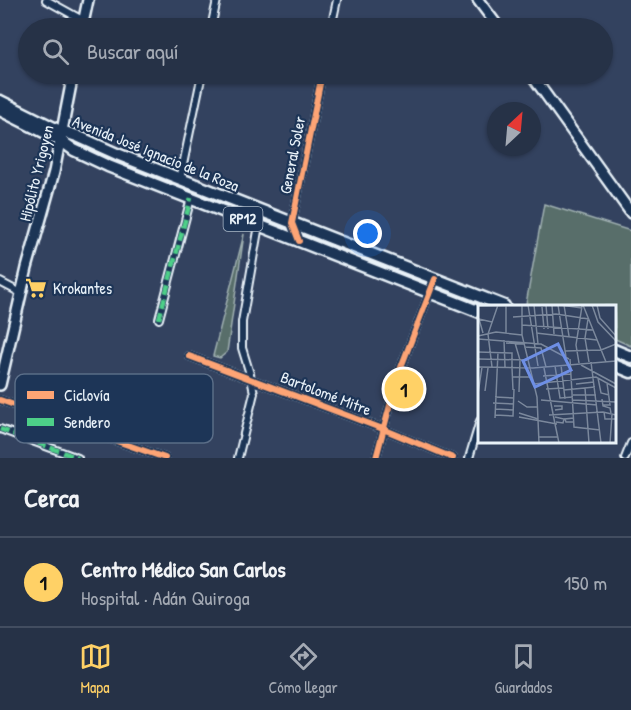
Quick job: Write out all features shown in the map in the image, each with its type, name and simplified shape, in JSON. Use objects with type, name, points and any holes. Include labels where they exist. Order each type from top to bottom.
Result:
[{"type":"main road","points":[[84,18],[88,0]]},
{"type":"main road","points":[[478,0],[492,18]]},
{"type":"main road","name":"Hipólito Yrigoyen","points":[[0,384],[21,292],[54,172],[71,84]]},
{"type":"main road","points":[[538,84],[631,212]]},
{"type":"main road","name":"Avenida José Ignacio de la Roza","points":[[0,101],[61,136],[74,150],[108,166],[478,311]]},
{"type":"main road","name":"Avenida José Ignacio de la Roza","points":[[0,110],[61,136],[77,136],[117,154],[501,305]]},
{"type":"main road","points":[[616,350],[631,357]]},
{"type":"main road","points":[[616,365],[631,372]]},
{"type":"street","points":[[46,0],[73,18]]},
{"type":"street","points":[[213,18],[217,0]]},
{"type":"street","points":[[333,18],[337,0]]},
{"type":"street","points":[[180,179],[200,84]]},
{"type":"street","name":"General Soler","points":[[292,223],[320,84]]},
{"type":"street","points":[[159,319],[191,198]]},
{"type":"street","points":[[238,458],[254,387],[242,348],[241,337],[259,225],[257,216],[251,207]]},
{"type":"street","points":[[292,223],[299,241]]},
{"type":"street","points":[[376,458],[398,375],[435,279]]},
{"type":"street","points":[[0,282],[21,292]]},
{"type":"street","name":"Bartolomé Mitre","points":[[189,356],[383,429],[453,458]]},
{"type":"street","points":[[0,400],[15,405]]},
{"type":"street","points":[[469,458],[478,428]]},
{"type":"street","points":[[0,429],[15,435]]},
{"type":"street","points":[[38,443],[78,458]]},
{"type":"street","points":[[121,443],[161,457]]},
{"type":"street","points":[[625,458],[631,443]]},
{"type":"green space","points":[[544,204],[631,231],[631,346],[616,339],[616,305],[526,304]]},
{"type":"green space","points":[[244,234],[227,352],[220,358],[213,356]]},
{"type":"marked path","points":[[159,319],[191,198]]},
{"type":"marked path","points":[[0,429],[15,435]]},
{"type":"marked path","points":[[38,443],[78,458]]},
{"type":"cycle path","points":[[299,241],[292,223],[320,84]]},
{"type":"cycle path","points":[[376,458],[398,375],[435,279]]},
{"type":"cycle path","points":[[189,356],[383,429],[453,458]]},
{"type":"cycle path","points":[[0,400],[15,405]]},
{"type":"cycle path","points":[[122,443],[165,458]]},
{"type":"place","name":"Krokantes","points":[[36,288]]},
{"type":"place","name":"Centro Médico San Carlos","points":[[404,389]]}]
